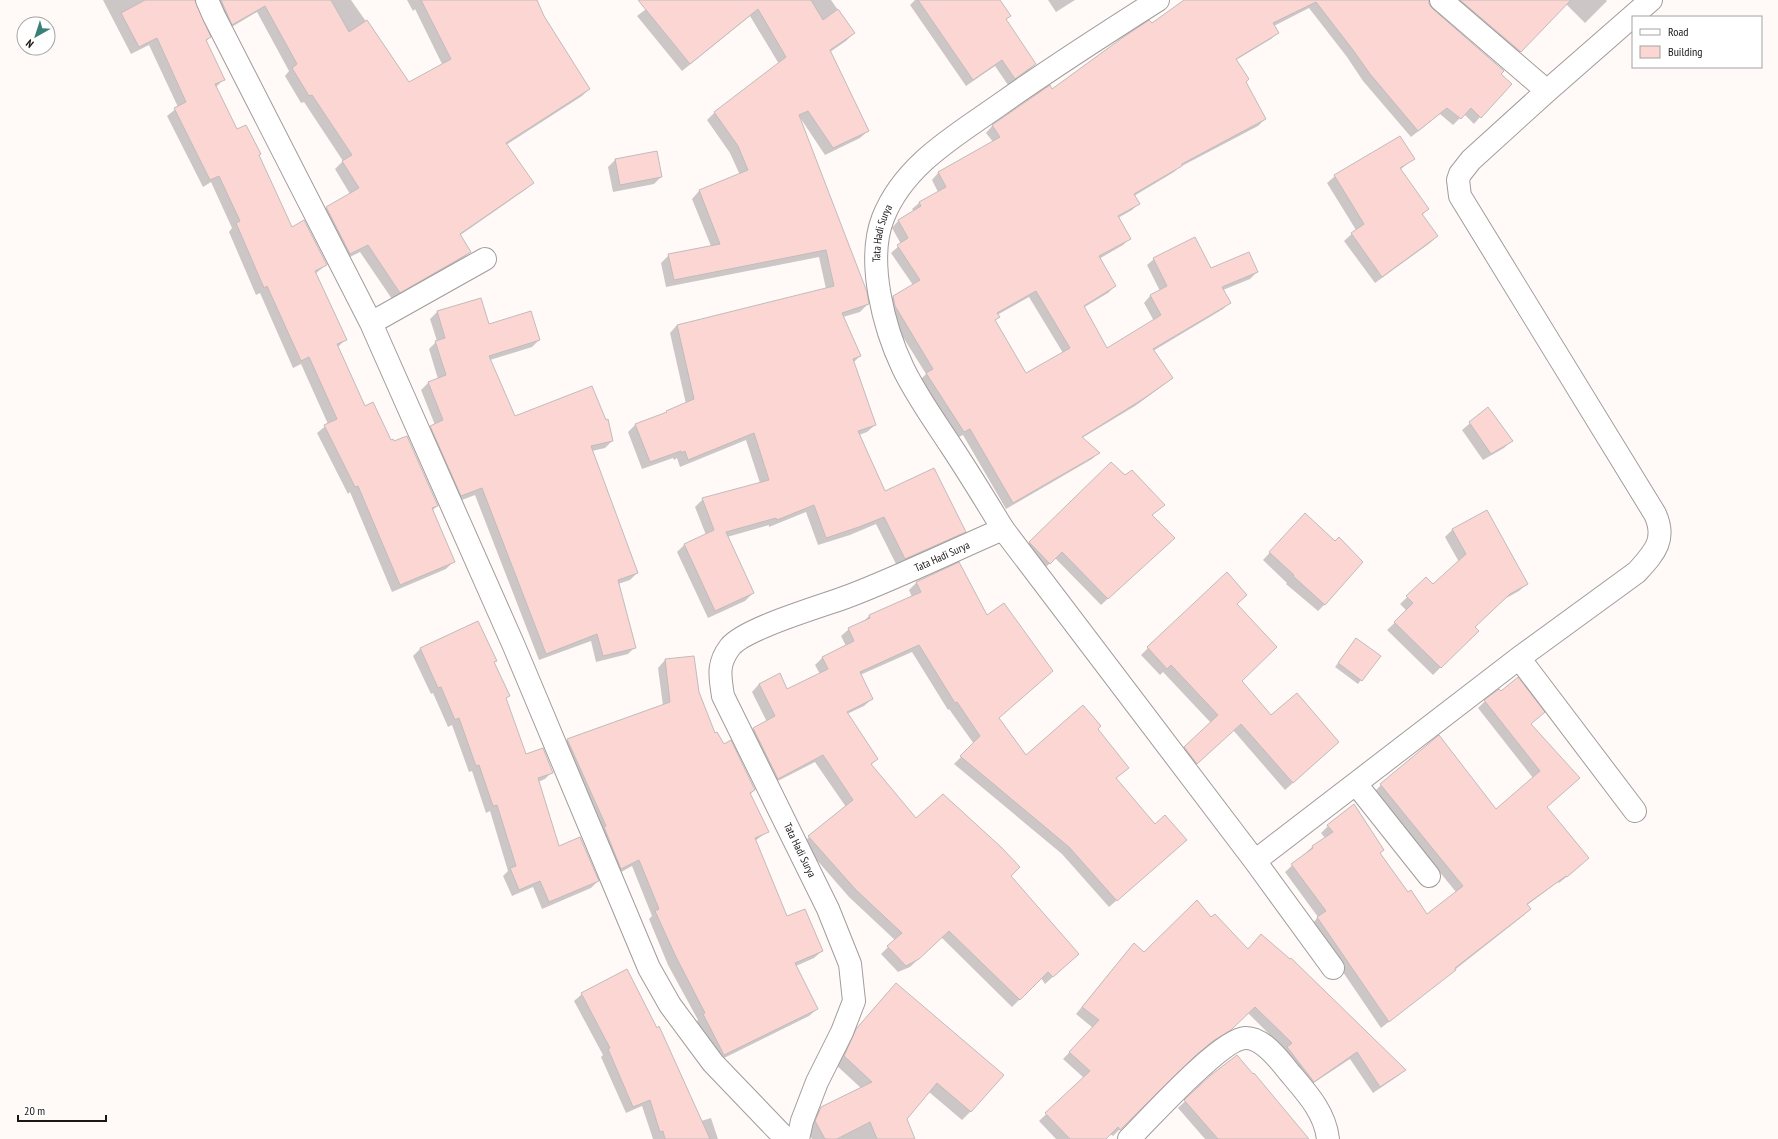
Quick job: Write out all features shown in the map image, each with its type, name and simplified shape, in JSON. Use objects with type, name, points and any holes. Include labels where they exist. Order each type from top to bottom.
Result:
[{"type":"street","points":[[207,0],[371,323],[514,646],[649,968],[670,1005],[708,1057],[786,1139]]},
{"type":"street","name":"Tata Hadi Surya","points":[[798,1139],[802,1121],[815,1088],[842,1032],[854,1001],[851,970],[828,909],[723,696],[720,664],[731,646],[749,632],[850,595],[1003,529],[952,446],[926,409],[903,368],[892,341],[880,298],[877,270],[877,236],[882,218],[902,182],[930,154],[1055,66],[1158,0]]},
{"type":"street","points":[[1441,0],[1547,91]]},
{"type":"street","points":[[1633,16],[1651,0]]},
{"type":"street","points":[[1255,861],[1519,658],[1637,572],[1652,556],[1659,541],[1659,523],[1655,514],[1460,196],[1458,186],[1460,174],[1471,160],[1632,17]]},
{"type":"street","points":[[371,323],[485,259]]},
{"type":"street","points":[[1003,529],[1255,861],[1333,968]]},
{"type":"street","points":[[1519,658],[1635,811]]},
{"type":"street","points":[[1356,784],[1429,876]]},
{"type":"street","points":[[1129,1139],[1196,1071],[1228,1044],[1245,1038],[1261,1043],[1285,1066],[1315,1103],[1325,1125],[1328,1139]]},
{"type":"building","points":[[145,0],[195,0],[211,37],[206,40],[225,80],[215,84],[237,129],[246,125],[261,154],[259,155],[292,227],[304,220],[327,265],[315,271],[347,340],[337,344],[365,406],[373,402],[391,440],[393,439],[394,441],[407,436],[438,506],[432,508],[455,562],[400,585],[358,486],[355,487],[324,425],[337,419],[309,357],[301,361],[267,286],[264,288],[236,223],[240,221],[219,176],[210,180],[174,108],[186,102],[157,38],[139,47],[121,13]]},
{"type":"building","points":[[221,0],[331,0],[349,32],[367,20],[409,82],[451,59],[421,0],[537,0],[544,16],[590,89],[506,143],[534,183],[460,234],[471,252],[400,293],[368,245],[350,254],[326,207],[359,188],[342,161],[352,155],[312,95],[309,96],[292,68],[297,64],[265,6],[232,25]]},
{"type":"building","points":[[638,0],[811,0],[823,20],[838,9],[855,33],[830,50],[869,131],[833,148],[808,111],[799,115],[867,292],[869,304],[842,313],[861,356],[853,359],[876,425],[858,431],[885,491],[934,468],[966,532],[905,559],[884,517],[826,538],[814,505],[777,520],[776,518],[726,532],[754,593],[715,611],[684,544],[714,530],[702,498],[769,480],[754,433],[688,460],[685,451],[681,453],[681,451],[650,462],[635,424],[667,412],[666,411],[694,399],[677,325],[834,286],[826,250],[674,280],[668,254],[720,244],[699,190],[748,170],[738,146],[714,112],[786,57],[758,9],[690,64]]},
{"type":"building","points":[[918,0],[1000,0],[1011,16],[1006,19],[1036,64],[1015,79],[1002,60],[973,80]]},
{"type":"building","points":[[1184,0],[1429,0],[1429,4],[1433,9],[1504,71],[1501,74],[1512,84],[1481,118],[1471,108],[1461,119],[1447,108],[1418,131],[1370,74],[1316,2],[1273,23],[1279,33],[1236,59],[1249,79],[1246,82],[1266,119],[1182,164],[1182,166],[1134,194],[1140,204],[1118,216],[1131,239],[1099,256],[1116,286],[1084,306],[1107,348],[1161,315],[1150,295],[1167,286],[1153,258],[1195,237],[1211,268],[1249,252],[1258,272],[1222,287],[1231,303],[1153,349],[1173,378],[1143,399],[1082,437],[1100,453],[1013,503],[970,429],[964,432],[926,373],[933,369],[895,306],[893,296],[920,280],[897,245],[908,238],[898,220],[921,206],[919,202],[946,187],[938,172],[1000,137],[992,125],[1050,85],[1052,89],[1149,20],[1152,23]],"holes":[[[1036,291],[1070,348],[1026,373],[995,320],[1000,317],[997,313]]]},
{"type":"building","points":[[1460,0],[1571,0],[1521,52]]},
{"type":"building","points":[[1400,136],[1415,159],[1400,168],[1429,209],[1422,214],[1438,236],[1382,277],[1351,233],[1364,224],[1334,175]]},
{"type":"building","points":[[657,151],[662,177],[620,185],[615,159]]},
{"type":"building","points":[[481,298],[489,324],[531,311],[540,340],[489,356],[515,416],[592,386],[606,420],[608,419],[613,441],[591,446],[638,573],[618,580],[636,648],[603,656],[597,634],[546,654],[482,488],[461,496],[430,426],[443,420],[428,382],[446,375],[435,341],[445,338],[437,311]]},
{"type":"building","points":[[1488,407],[1513,441],[1491,454],[1469,422]]},
{"type":"building","points":[[1111,462],[1125,475],[1132,470],[1165,505],[1152,515],[1175,538],[1108,599],[1062,552],[1050,564],[1029,542]]},
{"type":"building","points":[[1487,510],[1528,584],[1510,594],[1475,627],[1479,631],[1441,668],[1394,622],[1413,603],[1406,596],[1426,577],[1433,584],[1466,554],[1452,529]]},
{"type":"building","points":[[1305,513],[1335,541],[1339,537],[1363,562],[1325,605],[1269,552]]},
{"type":"building","points":[[959,562],[987,615],[1004,603],[1053,671],[999,718],[1026,755],[1083,705],[1101,726],[1098,729],[1129,768],[1116,778],[1155,824],[1165,815],[1187,840],[1117,901],[1069,847],[960,756],[980,736],[957,702],[955,703],[919,645],[860,672],[873,699],[847,712],[878,759],[871,764],[916,818],[943,794],[1001,847],[1020,867],[1011,876],[1079,954],[1053,977],[1048,972],[1020,1000],[949,931],[919,959],[906,966],[887,946],[902,933],[856,890],[808,836],[853,800],[823,755],[778,779],[753,728],[775,716],[759,684],[780,673],[787,689],[828,669],[822,657],[854,641],[848,628],[870,618],[869,615],[921,592],[916,582]]},
{"type":"building","points":[[1227,572],[1247,595],[1237,604],[1277,647],[1242,681],[1271,715],[1297,693],[1339,742],[1293,783],[1241,724],[1197,764],[1184,747],[1218,715],[1171,665],[1167,669],[1147,647]]},
{"type":"building","points":[[478,621],[497,661],[494,662],[510,696],[506,698],[526,754],[543,748],[553,773],[538,778],[559,846],[580,837],[599,881],[549,902],[540,881],[519,890],[510,868],[516,866],[497,805],[493,806],[479,765],[476,766],[459,718],[455,720],[441,687],[438,688],[420,648]]},
{"type":"building","points":[[1356,638],[1381,656],[1362,681],[1338,663]]},
{"type":"building","points":[[694,656],[699,692],[715,733],[717,732],[724,744],[731,740],[755,790],[750,793],[769,832],[755,838],[787,916],[805,909],[823,951],[795,963],[818,1009],[724,1055],[703,1014],[705,1013],[676,957],[655,911],[659,909],[639,860],[621,869],[604,827],[606,826],[567,739],[670,702],[665,659]]},
{"type":"building","points":[[1518,677],[1545,712],[1531,724],[1580,778],[1547,807],[1589,858],[1567,877],[1566,876],[1527,904],[1531,909],[1389,1022],[1317,917],[1326,911],[1291,864],[1313,848],[1312,846],[1333,832],[1327,825],[1354,804],[1384,850],[1380,853],[1408,892],[1411,890],[1427,914],[1463,886],[1380,784],[1439,735],[1496,809],[1540,771],[1484,700],[1499,689],[1501,691]]},
{"type":"building","points":[[1197,900],[1211,917],[1215,914],[1248,949],[1261,934],[1290,959],[1291,958],[1406,1070],[1380,1087],[1357,1052],[1314,1082],[1287,1047],[1292,1043],[1255,1007],[1231,1030],[1213,1041],[1195,1056],[1120,1130],[1118,1127],[1106,1139],[1070,1139],[1045,1113],[1090,1071],[1069,1052],[1099,1020],[1082,1007],[1134,943],[1144,952]]},
{"type":"building","points":[[627,969],[657,1028],[659,1026],[710,1139],[665,1139],[663,1131],[660,1132],[650,1100],[633,1107],[608,1049],[610,1048],[581,993]]},
{"type":"building","points":[[896,983],[1004,1075],[971,1112],[937,1083],[907,1119],[915,1139],[877,1139],[870,1122],[837,1139],[825,1139],[815,1121],[821,1107],[872,1082],[844,1056],[856,1029]]},
{"type":"building","points":[[1237,1055],[1309,1139],[1218,1139],[1184,1100],[1211,1075]]}]
